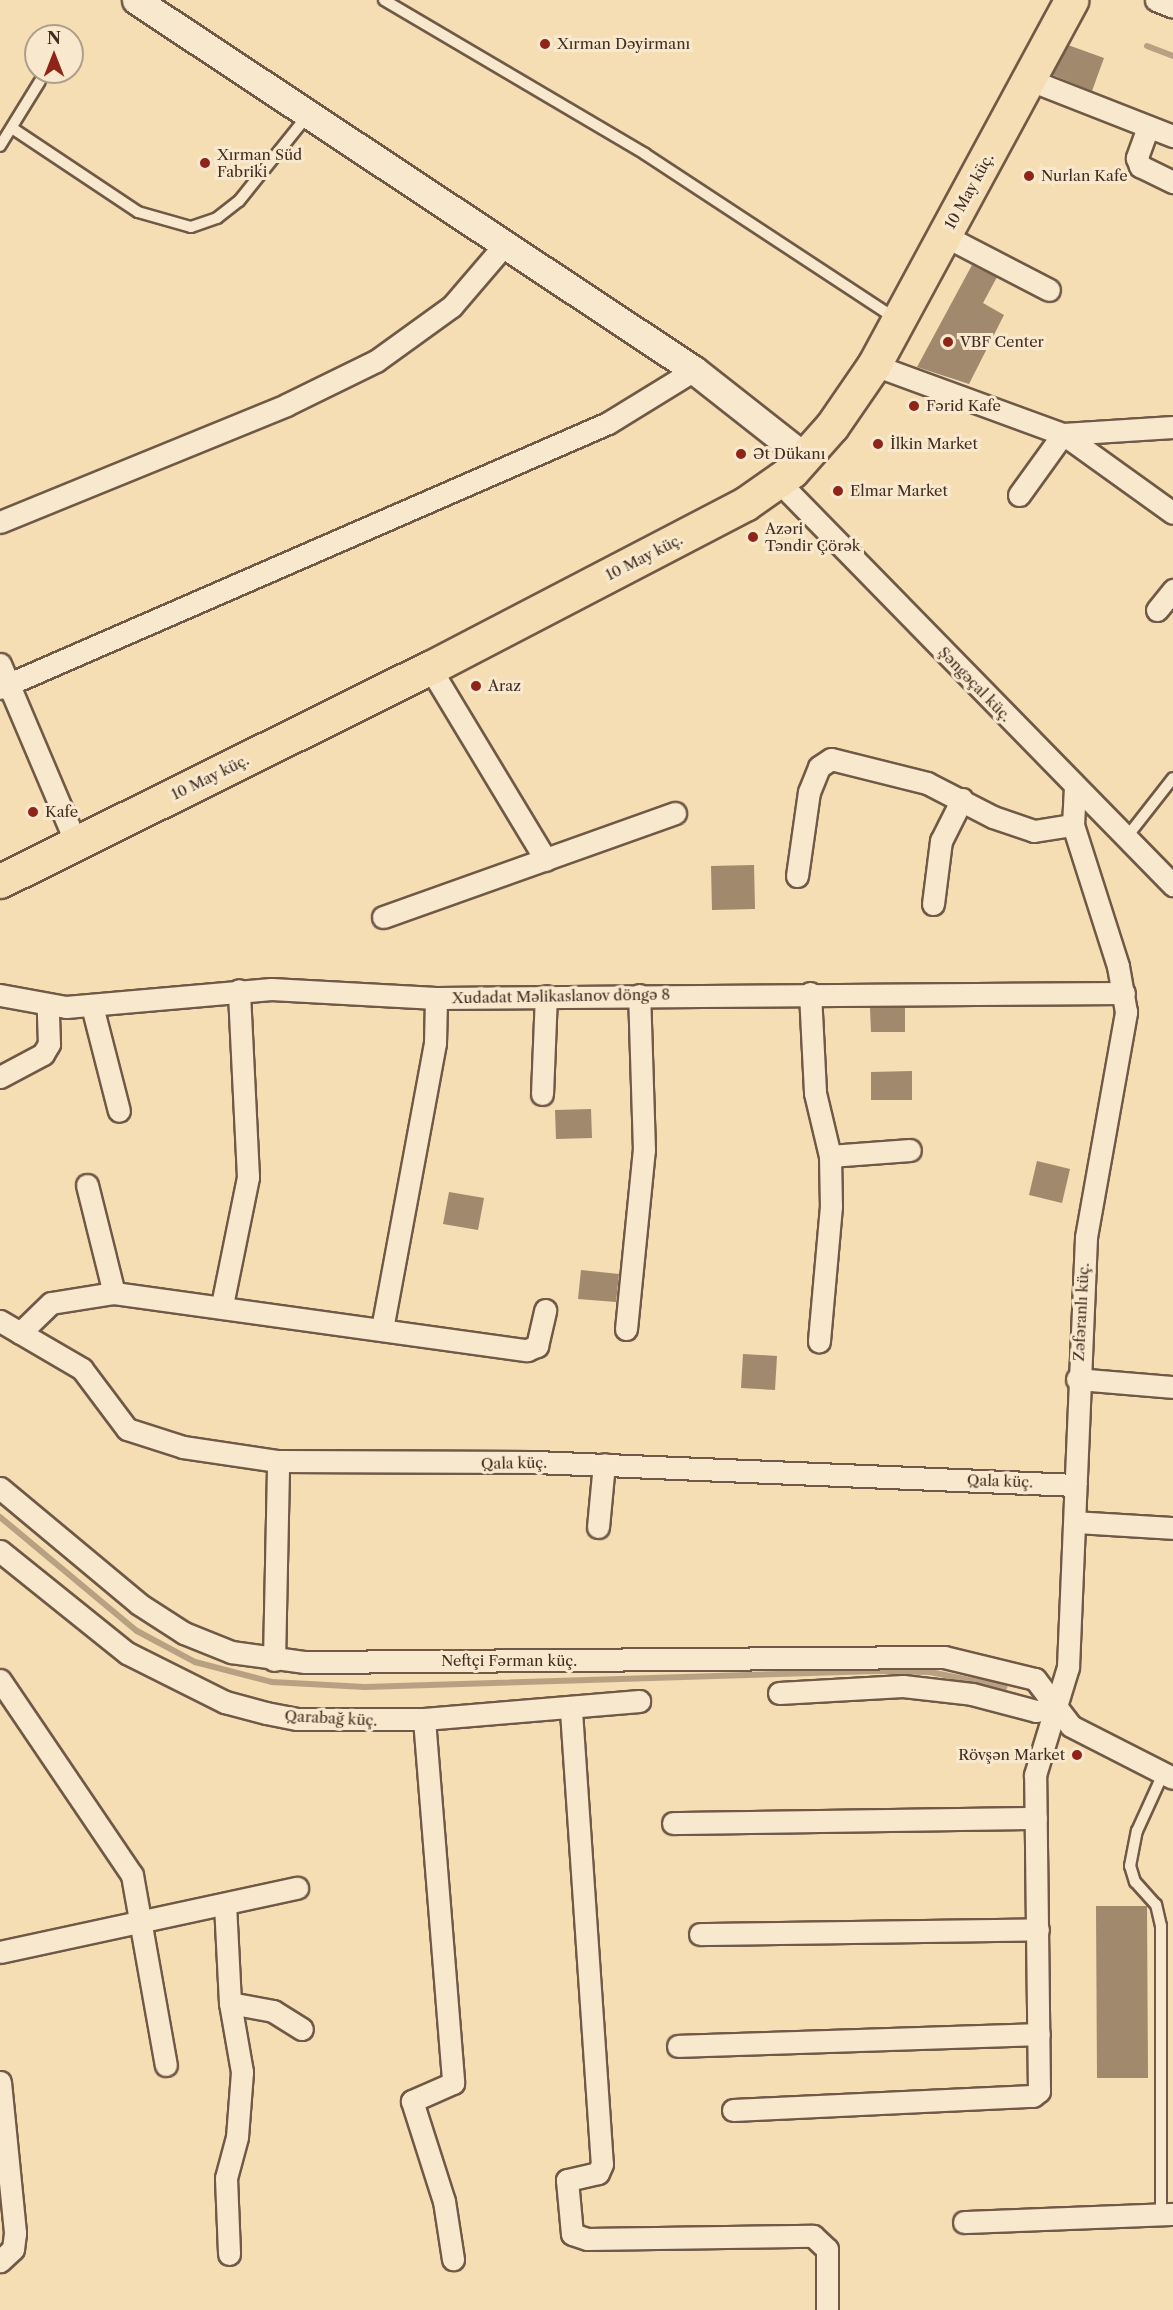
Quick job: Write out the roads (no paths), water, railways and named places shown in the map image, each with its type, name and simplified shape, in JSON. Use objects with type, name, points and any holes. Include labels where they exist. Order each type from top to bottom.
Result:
[{"type":"main road","name":"10 May küç.","points":[[0,881],[430,668],[778,482],[806,458],[874,364],[1030,80],[1071,0]]},
{"type":"street","points":[[136,0],[506,243],[694,370],[806,458]]},
{"type":"street","points":[[1156,0],[1173,7]]},
{"type":"street","points":[[1030,80],[1173,136]]},
{"type":"street","points":[[1148,126],[1137,158],[1140,166],[1173,182]]},
{"type":"street","points":[[945,236],[1049,290]]},
{"type":"street","points":[[0,522],[286,405],[376,362],[452,306],[506,243]]},
{"type":"street","points":[[874,364],[1063,434],[1173,513]]},
{"type":"street","points":[[4,687],[608,423],[694,370]]},
{"type":"street","points":[[1063,434],[1173,427]]},
{"type":"street","points":[[1019,495],[1063,434]]},
{"type":"street","name":"Şəngəçal küç.","points":[[778,482],[1075,788],[1173,885]]},
{"type":"street","points":[[1157,610],[1173,590]]},
{"type":"street","points":[[0,664],[4,687],[76,843]]},
{"type":"street","points":[[430,668],[546,860]]},
{"type":"street","points":[[797,876],[809,792],[819,767],[831,759],[927,783],[1034,831],[1073,825]]},
{"type":"street","name":"Zəfəranlı küç.","points":[[733,2110],[1033,2096],[1041,2085],[1036,1818],[1038,1754],[1056,1708],[1071,1635],[1077,1379],[1086,1237],[1125,1031],[1124,993],[1073,825],[1075,788]]},
{"type":"street","points":[[933,904],[941,841],[962,799]]},
{"type":"street","points":[[382,917],[675,813]]},
{"type":"street","points":[[222,1305],[248,1177],[239,990]]},
{"type":"street","name":"Xudadat Məlikaslanov döngə 8","points":[[0,995],[48,1006],[92,1006],[239,990],[436,998],[639,994],[1124,993]]},
{"type":"street","points":[[810,993],[815,1093],[830,1156],[831,1206],[819,1341]]},
{"type":"street","points":[[626,1329],[644,1150],[639,994]]},
{"type":"street","points":[[542,1094],[546,996]]},
{"type":"street","points":[[382,1329],[435,1042],[436,998]]},
{"type":"street","points":[[0,1077],[43,1054],[49,1044],[48,1006]]},
{"type":"street","points":[[92,1006],[119,1111]]},
{"type":"street","points":[[830,1156],[910,1150]]},
{"type":"street","points":[[87,1185],[114,1293]]},
{"type":"street","points":[[20,1333],[51,1303],[114,1293],[222,1305],[528,1350],[537,1346],[545,1310]]},
{"type":"street","name":"Qala küç.","points":[[0,1321],[88,1374],[127,1429],[183,1447],[278,1461],[604,1464],[1076,1485]]},
{"type":"street","points":[[1077,1379],[1173,1387]]},
{"type":"street","points":[[274,1660],[278,1461]]},
{"type":"street","points":[[598,1527],[604,1464]]},
{"type":"street","name":"Neftçi Fərman küç.","points":[[0,1488],[112,1583],[184,1633],[231,1652],[274,1660],[944,1657],[1020,1672],[1043,1687],[1056,1708]]},
{"type":"street","points":[[1075,1522],[1173,1528]]},
{"type":"street","name":"Qarabağ küç.","points":[[0,1551],[127,1653],[225,1702],[297,1719],[424,1719],[572,1711],[639,1701]]},
{"type":"street","points":[[0,1680],[127,1865],[143,1920],[166,2066]]},
{"type":"street","points":[[779,1693],[903,1686],[972,1694],[1036,1711],[1056,1708],[1081,1732],[1168,1776]]},
{"type":"street","points":[[572,1711],[602,2164],[598,2173],[567,2180],[573,2234],[587,2239],[813,2236],[827,2249],[827,2310]]},
{"type":"street","points":[[424,1719],[453,2083],[412,2101],[444,2201],[453,2259]]},
{"type":"street","points":[[673,1823],[1036,1818]]},
{"type":"street","points":[[0,1952],[297,1888]]},
{"type":"street","points":[[225,1904],[230,2003],[242,2072],[237,2137],[226,2178],[229,2254]]},
{"type":"street","points":[[700,1934],[1038,1929]]},
{"type":"street","points":[[230,2003],[273,2011],[302,2029]]},
{"type":"street","points":[[678,2046],[1039,2034]]},
{"type":"street","points":[[0,2261],[13,2249],[15,2233],[1,2096]]},
{"type":"street","points":[[964,2222],[1167,2214]]},
{"type":"lane","points":[[384,0],[645,154],[898,321]]},
{"type":"lane","points":[[0,146],[38,84]]},
{"type":"lane","points":[[12,128],[138,212],[191,227],[217,218],[239,201],[308,115]]},
{"type":"lane","points":[[1126,838],[1173,778]]},
{"type":"lane","points":[[1167,2214],[1161,1926],[1156,1905],[1135,1882],[1130,1866],[1137,1831],[1168,1776]]},
{"type":"waterway","points":[[1147,46],[1173,56]]},
{"type":"waterway","points":[[0,1517],[137,1631],[195,1662],[272,1682],[365,1687],[876,1671],[930,1672],[1004,1687]]},
{"type":"place","name":"Xırman Dəyirmanı","points":[[545,44]]},
{"type":"place","name":"Xırman Süd Fabriki","points":[[205,163]]},
{"type":"place","name":"Nurlan Kafe","points":[[1029,176]]},
{"type":"place","name":"VBF Center","points":[[948,342]]},
{"type":"place","name":"Fərid Kafe","points":[[914,406]]},
{"type":"place","name":"İlkin Market","points":[[878,444]]},
{"type":"place","name":"Ət Dükanı","points":[[741,454]]},
{"type":"place","name":"Elmar Market","points":[[838,491]]},
{"type":"place","name":"Azəri Təndir Çörək","points":[[753,537]]},
{"type":"place","name":"Araz","points":[[476,686]]},
{"type":"place","name":"Kafe","points":[[33,812]]},
{"type":"place","name":"Rövşən Market","points":[[1077,1755]]}]
